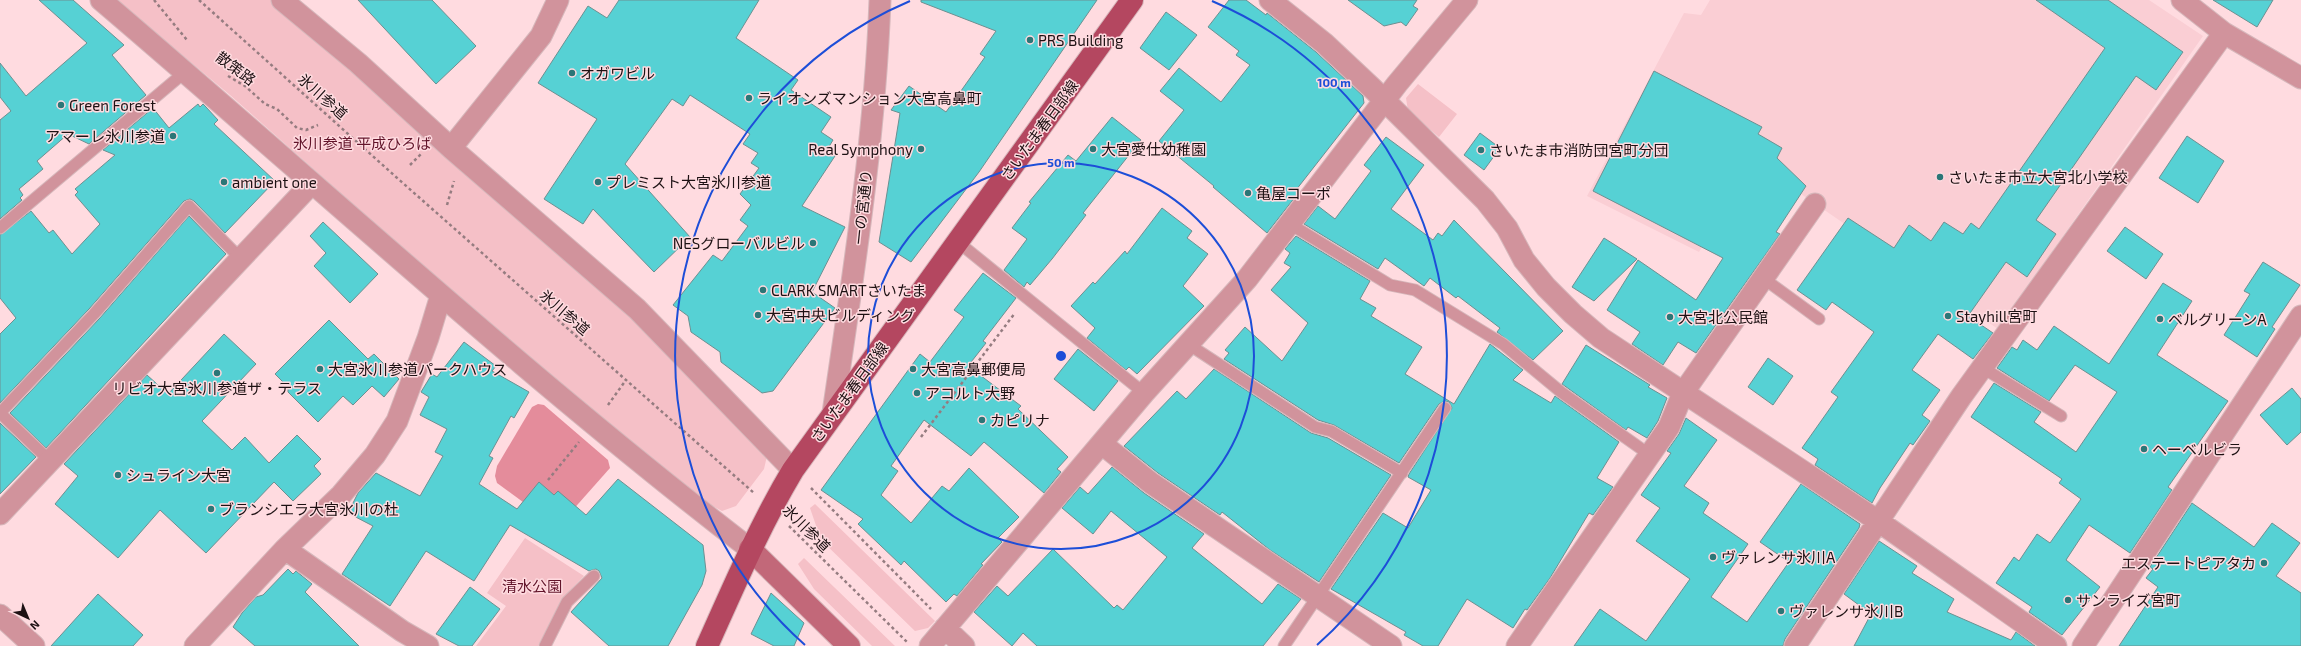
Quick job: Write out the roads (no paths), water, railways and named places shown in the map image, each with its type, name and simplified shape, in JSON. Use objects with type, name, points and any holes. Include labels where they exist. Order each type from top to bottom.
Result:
[{"type":"main road","name":"さいたま春日部線","points":[[707,646],[750,549],[793,470],[1132,0]]},
{"type":"street","points":[[101,0],[442,295],[671,488],[750,549],[849,646]]},
{"type":"street","points":[[282,0],[358,63],[451,148],[637,309],[793,470]]},
{"type":"street","points":[[451,148],[541,36],[558,0]]},
{"type":"street","name":"一の宮通り","points":[[833,413],[860,230],[879,45],[880,0]]},
{"type":"street","points":[[1270,0],[1324,43],[1485,200],[1507,228],[1524,260],[1546,287],[1573,314],[1601,338],[1878,521],[2056,646]]},
{"type":"street","points":[[930,646],[1144,393],[1247,279],[1384,100],[1467,0]]},
{"type":"street","points":[[2182,0],[2224,33],[2301,78]]},
{"type":"street","points":[[1795,646],[1878,521],[1983,368],[2224,33]]},
{"type":"street","points":[[0,514],[312,183]]},
{"type":"street","points":[[1517,646],[1669,427],[1683,393],[1815,204]]},
{"type":"street","points":[[195,646],[284,549],[341,495],[375,455],[397,421],[428,338],[442,295]]},
{"type":"street","points":[[2084,646],[2301,316]]},
{"type":"street","points":[[1102,444],[1151,483],[1391,646]]},
{"type":"street","points":[[284,549],[402,631],[428,646]]},
{"type":"street","points":[[0,615],[34,646]]},
{"type":"street","points":[[946,627],[964,646]]},
{"type":"lane","points":[[0,228],[185,72]]},
{"type":"lane","points":[[50,461],[0,413],[94,314],[189,206],[240,259]]},
{"type":"lane","points":[[1290,224],[1390,285],[1415,290],[1504,344],[1561,392],[1650,455]]},
{"type":"lane","points":[[958,242],[1144,393]]},
{"type":"lane","points":[[1763,278],[1819,319]]},
{"type":"lane","points":[[1188,344],[1315,427],[1331,431],[1402,473]]},
{"type":"lane","points":[[1983,368],[2061,416]]},
{"type":"lane","points":[[1284,646],[1316,596],[1402,473],[1445,408]]},
{"type":"lane","points":[[545,646],[567,602],[594,576]]},
{"type":"place","name":"PRS Building","points":[[1030,40]]},
{"type":"place","name":"オガワビル","points":[[572,73]]},
{"type":"place","name":"ライオンズマンション大宮高鼻町","points":[[749,98]]},
{"type":"place","name":"Green Forest","points":[[61,105]]},
{"type":"place","name":"アマーレ氷川参道","points":[[173,136]]},
{"type":"place","name":"Real Symphony","points":[[921,149]]},
{"type":"place","name":"大宮愛仕幼稚園","points":[[1093,149]]},
{"type":"place","name":"さいたま市消防団宮町分団","points":[[1481,150]]},
{"type":"place","name":"さいたま市立大宮北小学校","points":[[1940,177]]},
{"type":"place","name":"ambient one","points":[[224,182]]},
{"type":"place","name":"プレミスト大宮氷川参道","points":[[598,182]]},
{"type":"place","name":"亀屋コーポ","points":[[1248,193]]},
{"type":"place","name":"NESグローバルビル","points":[[813,243]]},
{"type":"place","name":"CLARK SMARTさいたま","points":[[763,290]]},
{"type":"place","name":"大宮中央ビルディング","points":[[758,315]]},
{"type":"place","name":"Stayhill宮町","points":[[1948,316]]},
{"type":"place","name":"大宮北公民館","points":[[1670,317]]},
{"type":"place","name":"ベルグリーンA","points":[[2160,319]]},
{"type":"place","name":"大宮氷川参道パークハウス","points":[[320,369]]},
{"type":"place","name":"大宮高鼻郵便局","points":[[913,369]]},
{"type":"place","name":"リビオ大宮氷川参道ザ・テラス","points":[[217,373]]},
{"type":"place","name":"アコルト大野","points":[[917,393]]},
{"type":"place","name":"カピリナ","points":[[982,420]]},
{"type":"place","name":"ヘーベルビラ","points":[[2144,449]]},
{"type":"place","name":"シュライン大宮","points":[[118,475]]},
{"type":"place","name":"ブランシエラ大宮氷川の杜","points":[[211,509]]},
{"type":"place","name":"ヴァレンサ氷川A","points":[[1713,557]]},
{"type":"place","name":"エステートピアタカ","points":[[2264,563]]},
{"type":"place","name":"サンライズ宮町","points":[[2068,600]]},
{"type":"place","name":"ヴァレンサ氷川B","points":[[1781,611]]},
{"type":"park label","name":"氷川参道 平成ひろば","points":[[362,143]]},
{"type":"park label","name":"清水公園","points":[[532,586]]}]
